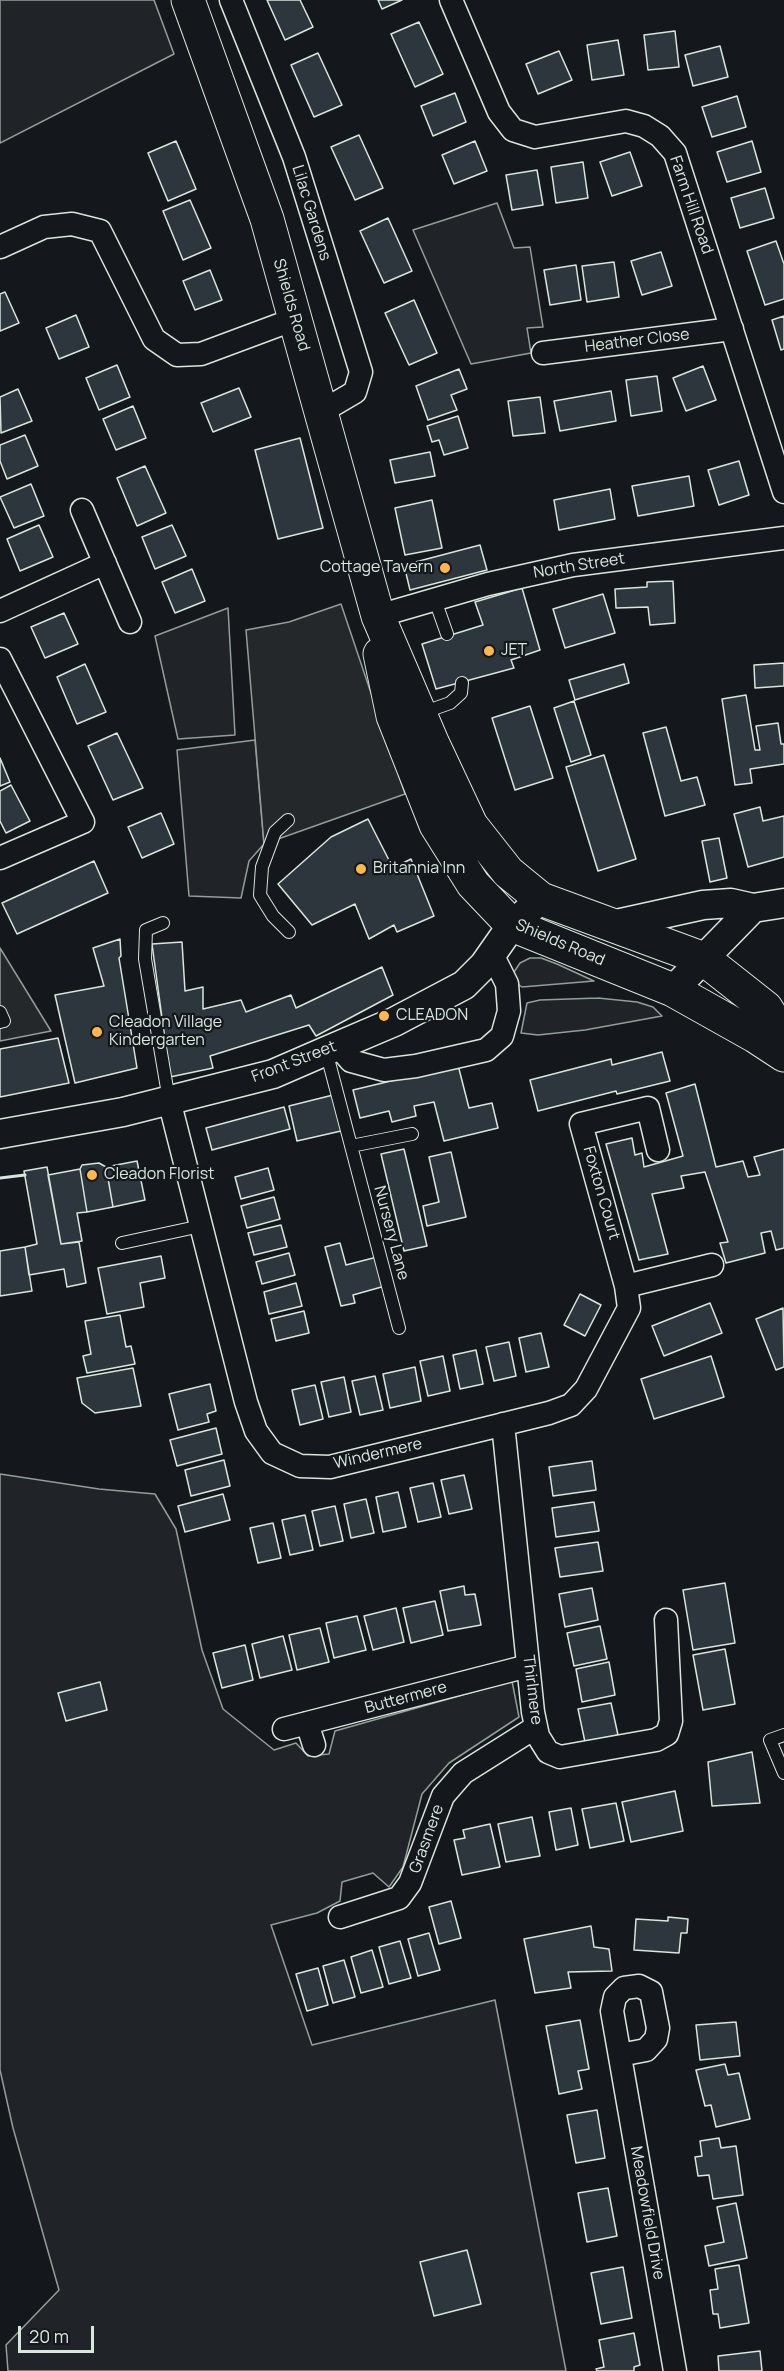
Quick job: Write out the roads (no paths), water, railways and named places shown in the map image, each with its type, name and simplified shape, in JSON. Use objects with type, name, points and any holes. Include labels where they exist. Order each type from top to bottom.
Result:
[{"type":"highway","name":"Shields Road","points":[[188,0],[267,219],[378,616],[380,663],[408,718],[471,825],[508,872],[541,899],[704,959],[766,1008],[784,1038]]},
{"type":"highway","name":"Shields Road","points":[[408,718],[436,825],[473,884],[512,925],[672,990],[755,1036],[784,1055]]},
{"type":"street","name":"Lilac Gardens","points":[[231,0],[294,157],[361,372],[354,392],[321,412]]},
{"type":"street","name":"Farm Hill Road","points":[[451,0],[499,112],[513,130],[536,137],[626,121],[645,126],[660,136],[675,153],[784,492]]},
{"type":"street","points":[[0,247],[44,227],[72,224],[100,231],[154,339],[177,355],[201,354],[295,320]]},
{"type":"street","name":"Heather Close","points":[[543,353],[732,329]]},
{"type":"street","points":[[82,510],[130,622]]},
{"type":"street","name":"North Street","points":[[378,616],[488,584],[573,565],[784,538]]},
{"type":"street","points":[[0,611],[105,563]]},
{"type":"street","points":[[0,659],[83,822],[0,858]]},
{"type":"street","name":"Front Street","points":[[0,1134],[123,1112],[273,1074],[394,1022],[464,985],[484,965],[512,925],[541,899]]},
{"type":"street","points":[[612,925],[704,905],[731,903],[753,908],[784,903]]},
{"type":"street","points":[[672,990],[753,908]]},
{"type":"street","points":[[332,1048],[351,1061],[384,1070],[416,1066],[486,1050],[502,1036],[509,1011],[507,984],[492,954]]},
{"type":"street","name":"Windermere","points":[[169,1100],[255,1431],[272,1453],[300,1466],[330,1467],[571,1405],[586,1389],[629,1308],[626,1286]]},
{"type":"street","name":"Foxton Court","points":[[626,1286],[581,1124],[648,1108],[658,1150]]},
{"type":"street","points":[[626,1286],[712,1265]]},
{"type":"street","name":"Thirlmere","points":[[503,1424],[536,1727],[538,1736],[548,1752],[560,1757],[656,1740],[667,1734],[671,1721],[666,1620]]},
{"type":"street","name":"Buttermere","points":[[284,1729],[528,1666]]},
{"type":"street","points":[[308,1723],[314,1745]]},
{"type":"street","name":"Grasmere","points":[[340,1917],[361,1900],[399,1898],[410,1884],[443,1796],[463,1773],[536,1727]]},
{"type":"street","name":"Meadowfield Drive","points":[[620,2055],[675,2371]]},
{"type":"lane","points":[[435,600],[447,634]]},
{"type":"lane","points":[[408,718],[450,702],[461,693],[462,683]]},
{"type":"lane","points":[[288,820],[275,832],[262,867],[260,895],[273,916],[289,932]]},
{"type":"lane","points":[[163,923],[146,930],[145,959],[169,1100]]},
{"type":"lane","points":[[0,1012],[4,1021],[0,1022]]},
{"type":"lane","name":"Nursery Lane","points":[[332,1048],[351,1146],[399,1328]]},
{"type":"lane","points":[[351,1146],[412,1134]]},
{"type":"lane","points":[[122,1243],[201,1226]]},
{"type":"lane","points":[[784,1735],[770,1740],[784,1773]]},
{"type":"place","name":"Cottage Tavern","points":[[445,568]]},
{"type":"place","name":"JET","points":[[489,651]]},
{"type":"place","name":"Britannia Inn","points":[[361,869]]},
{"type":"place","name":"CLEADON","points":[[384,1016]]},
{"type":"place","name":"Cleadon Village Kindergarten","points":[[97,1032]]},
{"type":"place","name":"Cleadon Florist","points":[[92,1175]]}]
